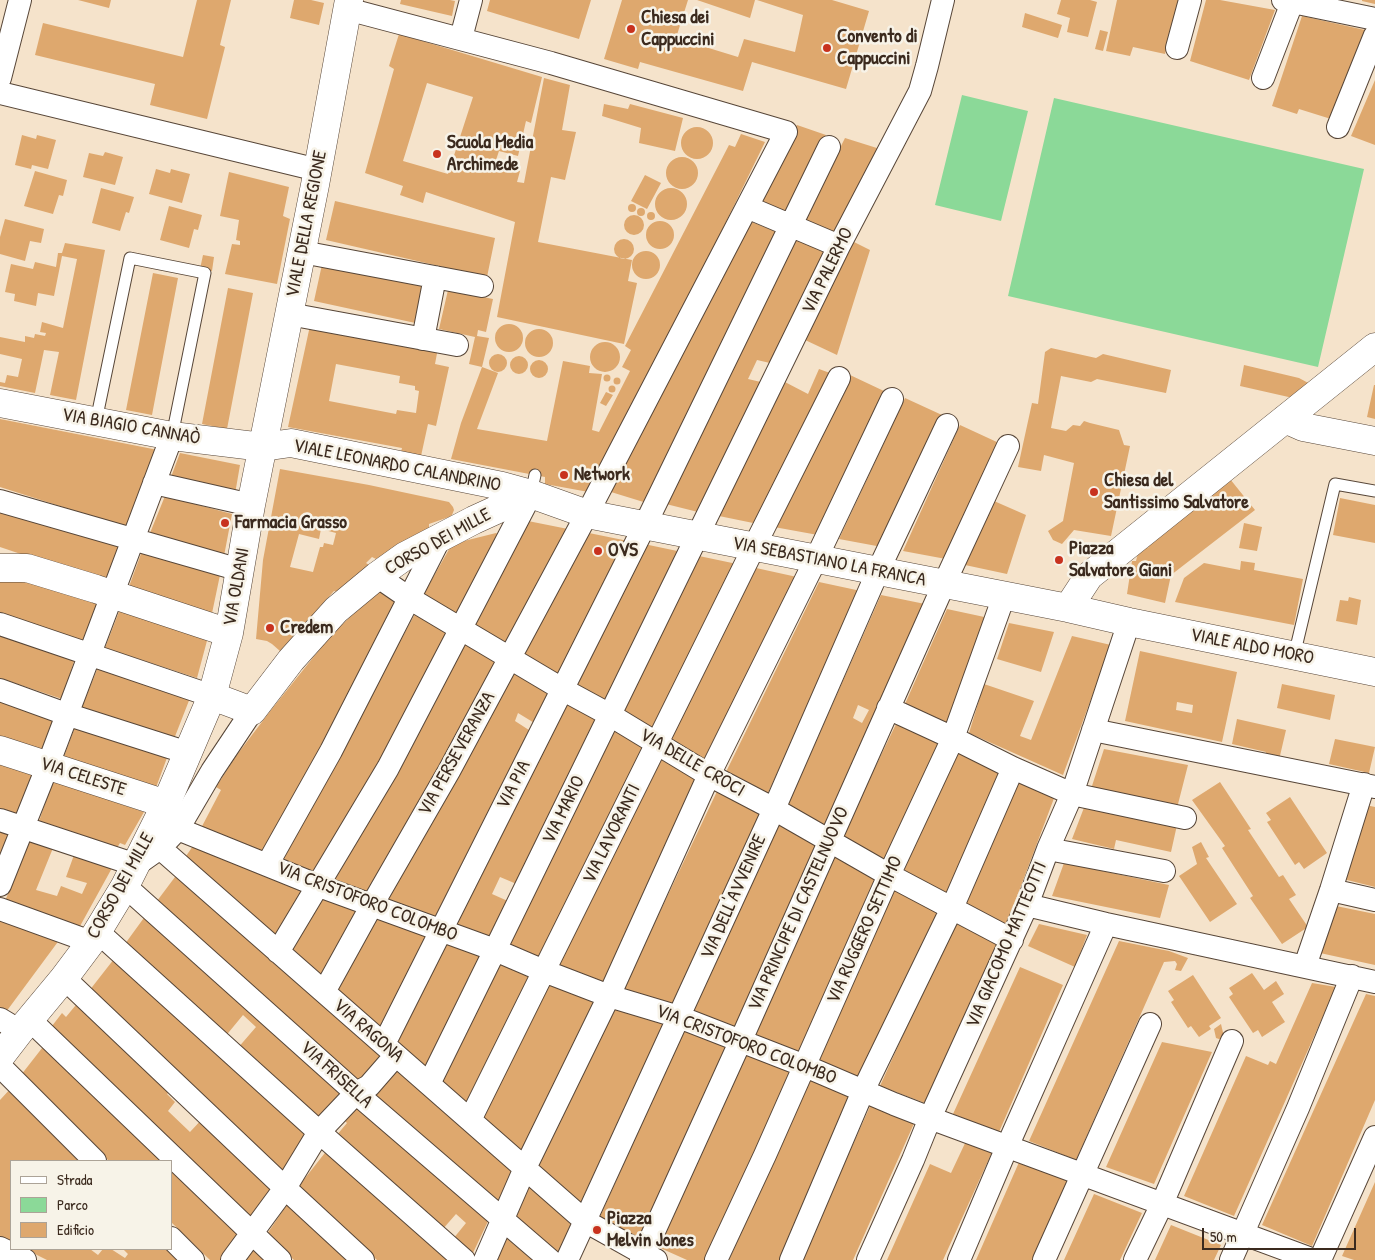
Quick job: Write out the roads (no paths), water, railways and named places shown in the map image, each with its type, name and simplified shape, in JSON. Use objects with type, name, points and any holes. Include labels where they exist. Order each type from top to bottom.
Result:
[{"type":"main road","name":"VIALE DELLA REGIONE","points":[[263,447],[318,170],[348,4]]},
{"type":"main road","points":[[1068,608],[1088,576],[1375,347]]},
{"type":"main road","name":"VIA BIAGIO CANNAÒ","points":[[0,403],[172,436],[263,447]]},
{"type":"main road","points":[[1285,419],[1303,427],[1375,441]]},
{"type":"main road","name":"VIALE LEONARDO CALANDRINO","points":[[263,447],[291,443],[502,486],[533,485]]},
{"type":"main road","name":"VIA OLDANI","points":[[212,696],[229,633],[263,447]]},
{"type":"main road","name":"VIA SEBASTIANO LA FRANCA","points":[[533,485],[587,514],[1068,608],[1129,622]]},
{"type":"main road","name":"CORSO DEI MILLE","points":[[252,711],[291,660],[336,610],[377,576],[405,556],[474,520],[533,485]]},
{"type":"main road","points":[[0,568],[27,568],[229,633]]},
{"type":"main road","name":"VIALE ALDO MORO","points":[[1129,622],[1375,672]]},
{"type":"main road","points":[[212,696],[252,711]]},
{"type":"main road","name":"CORSO DEI MILLE","points":[[0,1057],[16,1023],[64,978],[95,937],[130,876],[166,804],[212,696]]},
{"type":"main road","name":"VIA CELESTE","points":[[0,750],[166,804]]},
{"type":"street","points":[[0,78],[20,0]]},
{"type":"street","points":[[348,4],[461,38],[471,0]]},
{"type":"street","name":"VIA PALERMO","points":[[698,536],[840,246],[920,90],[943,0]]},
{"type":"street","points":[[1177,48],[1190,0]]},
{"type":"street","points":[[1263,78],[1289,1],[1375,19]]},
{"type":"street","points":[[1338,127],[1375,35]]},
{"type":"street","name":"VIA PERSEVERANZA","points":[[324,992],[449,771],[510,658],[786,132],[461,38]]},
{"type":"street","points":[[0,93],[318,170]]},
{"type":"street","name":"VIA PIA","points":[[232,1260],[285,1188],[319,1132],[356,1093],[369,1086],[390,1050],[442,930],[645,526],[829,147]]},
{"type":"street","points":[[747,207],[840,246]]},
{"type":"street","points":[[302,252],[482,286]]},
{"type":"street","points":[[423,339],[435,277]]},
{"type":"street","points":[[289,314],[457,345]]},
{"type":"street","name":"VIA LAVORANTI","points":[[470,1120],[839,378]]},
{"type":"street","points":[[485,1260],[525,1168],[609,996],[709,775],[816,559],[892,399]]},
{"type":"street","name":"VIA DELL'AVVENIRE","points":[[581,1217],[679,1017],[774,809],[878,571],[947,425]]},
{"type":"street","points":[[0,885],[48,765],[172,436]]},
{"type":"street","name":"VIA PRINCIPE DI CASTELNUOVO","points":[[647,1258],[888,708],[1008,446]]},
{"type":"street","points":[[154,483],[251,506]]},
{"type":"street","points":[[278,952],[388,768],[461,629],[533,485]]},
{"type":"street","points":[[0,501],[240,570]]},
{"type":"street","name":"VIA MARIO","points":[[428,1084],[698,536]]},
{"type":"street","points":[[268,865],[331,751],[440,538]]},
{"type":"street","points":[[0,560],[27,568]]},
{"type":"street","name":"VIA DELLE CROCI","points":[[377,576],[409,598],[709,775],[774,809],[889,875],[1012,940]]},
{"type":"street","name":"VIA RUGGERO SETTIMO","points":[[716,1260],[805,1066],[889,875],[953,738],[1004,596]]},
{"type":"street","name":"VIA GIACOMO MATTEOTTI","points":[[868,1260],[930,1118],[1028,905],[1048,849],[1072,794],[1129,622]]},
{"type":"street","points":[[0,624],[212,696]]},
{"type":"street","points":[[0,690],[66,714],[188,753]]},
{"type":"street","points":[[888,708],[1072,794],[1185,818]]},
{"type":"street","points":[[0,820],[22,827],[130,876],[178,829],[212,771],[252,711]]},
{"type":"street","points":[[1093,730],[1369,785],[1305,966]]},
{"type":"street","points":[[791,1260],[864,1091],[952,908],[1013,768]]},
{"type":"street","name":"VIA CRISTOFORO COLOMBO","points":[[178,829],[319,886],[495,950],[609,996],[679,1017],[741,1040],[930,1118],[1314,1260]]},
{"type":"street","name":"VIA RAGONA","points":[[160,848],[581,1217],[647,1258]]},
{"type":"street","points":[[1048,849],[1164,871]]},
{"type":"street","name":"VIA FRISELLA","points":[[130,876],[356,1093],[550,1260]]},
{"type":"street","points":[[1331,890],[1375,900]]},
{"type":"street","points":[[1028,905],[1106,924],[1375,982]]},
{"type":"street","points":[[0,908],[95,937],[464,1260]]},
{"type":"street","points":[[959,1260],[1106,924]]},
{"type":"street","points":[[1231,1260],[1298,1108],[1352,976]]},
{"type":"street","points":[[64,978],[363,1260]]},
{"type":"street","points":[[16,1023],[169,1160]]},
{"type":"street","points":[[1044,1260],[1150,1024]]},
{"type":"street","points":[[1135,1260],[1162,1204],[1232,1041]]},
{"type":"street","points":[[0,1066],[94,1160]]},
{"type":"street","points":[[1320,1260],[1375,1137]]},
{"type":"street","points":[[172,1163],[280,1260]]},
{"type":"street","points":[[567,1260],[581,1217]]},
{"type":"street","points":[[172,1239],[193,1260]]},
{"type":"street","points":[[0,1248],[25,1260]]},
{"type":"lane","points":[[96,422],[130,258],[205,273],[172,436]]},
{"type":"lane","points":[[1294,656],[1335,484],[1375,490]]},
{"type":"place","name":"Chiesa dei Cappuccini","points":[[631,29]]},
{"type":"place","name":"Convento di Cappuccini","points":[[827,48]]},
{"type":"place","name":"Scuola Media Archimede","points":[[437,154]]},
{"type":"place","name":"Network","points":[[564,475]]},
{"type":"place","name":"Chiesa del Santissimo Salvatore","points":[[1094,492]]},
{"type":"place","name":"Farmacia Grasso","points":[[225,523]]},
{"type":"place","name":"OVS","points":[[598,551]]},
{"type":"place","name":"Piazza Salvatore Giani","points":[[1059,560]]},
{"type":"place","name":"Credem","points":[[270,628]]},
{"type":"place","name":"Piazza Melvin Jones","points":[[597,1230]]}]
